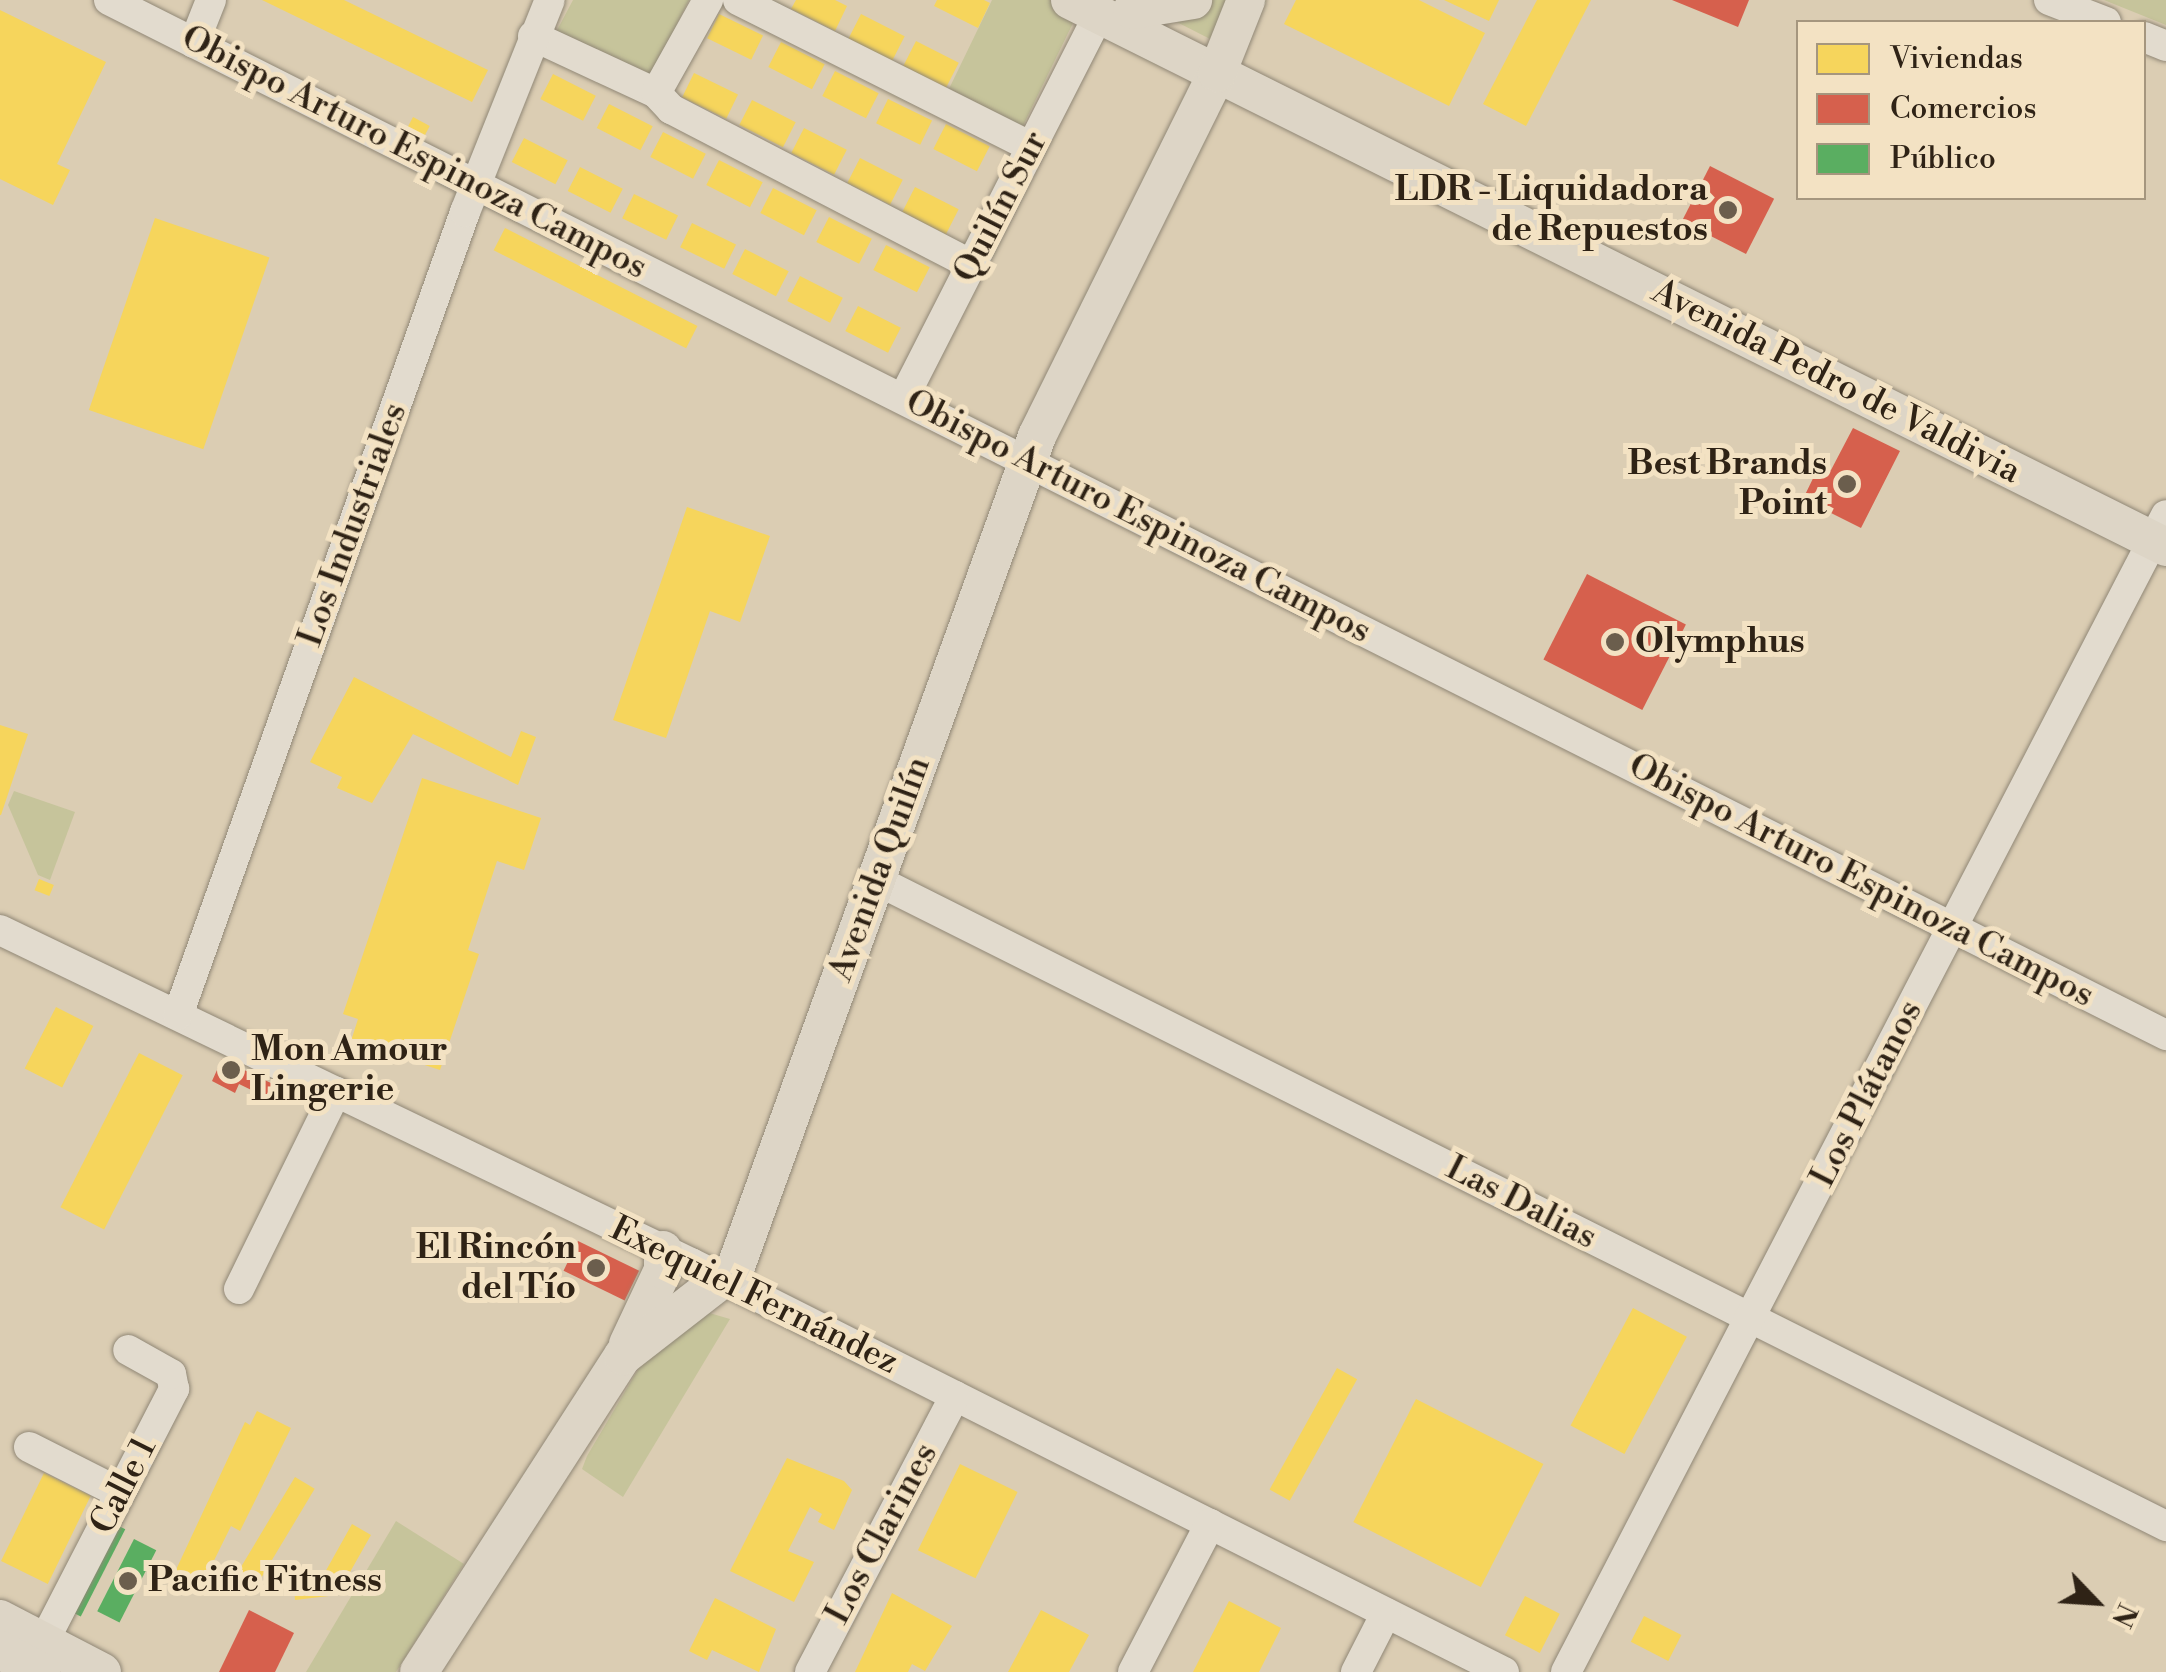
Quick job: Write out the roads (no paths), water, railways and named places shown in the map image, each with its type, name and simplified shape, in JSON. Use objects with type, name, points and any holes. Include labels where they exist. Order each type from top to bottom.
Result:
[{"type":"main road","points":[[1103,6],[1193,0]]},
{"type":"main road","name":"Avenida Quilín","points":[[726,1280],[1028,462],[1221,64],[1246,0]]},
{"type":"main road","name":"Avenida Pedro de Valdivia","points":[[1103,6],[1221,64],[1507,217],[2162,534]]},
{"type":"main road","points":[[418,1672],[623,1356],[663,1270],[663,1250]]},
{"type":"main road","points":[[623,1356],[669,1316],[726,1280]]},
{"type":"main road","points":[[0,1619],[42,1657]]},
{"type":"main road","points":[[0,1650],[102,1672]]},
{"type":"street","name":"Obispo Arturo Espinoza Campos","points":[[109,0],[2166,1035]]},
{"type":"street","points":[[194,42],[211,0]]},
{"type":"street","name":"Los Industriales","points":[[178,1015],[475,183],[550,0]]},
{"type":"street","points":[[656,92],[708,0]]},
{"type":"street","points":[[738,0],[1031,147]]},
{"type":"street","points":[[2049,0],[2101,20]]},
{"type":"street","name":"Quilín Sur","points":[[904,399],[1103,6]]},
{"type":"street","points":[[533,36],[656,92],[671,109],[972,265]]},
{"type":"street","name":"Los Plátanos","points":[[1566,1672],[1952,928],[2162,534]]},
{"type":"street","name":"Las Dalias","points":[[876,880],[2166,1526]]},
{"type":"street","name":"Exequiel Fernández","points":[[0,930],[726,1280],[1504,1672]]},
{"type":"street","points":[[239,1289],[336,1092]]},
{"type":"street","name":"Calle 1","points":[[42,1657],[175,1384],[171,1374],[128,1350]]},
{"type":"street","name":"Los Clarines","points":[[810,1672],[954,1396]]},
{"type":"street","points":[[29,1447],[120,1493]]},
{"type":"street","points":[[1133,1672],[1210,1524]]},
{"type":"street","points":[[1356,1672],[1386,1613]]},
{"type":"place","name":"LDR - Liquidadora de Repuestos","points":[[1728,210]]},
{"type":"place","name":"Best Brands Point","points":[[1847,484]]},
{"type":"place","name":"Olymphus","points":[[1615,642]]},
{"type":"place","name":"Mon Amour Lingerie","points":[[231,1070]]},
{"type":"place","name":"El Rincón del Tío","points":[[596,1268]]},
{"type":"place","name":"Pacific Fitness","points":[[128,1581]]}]
